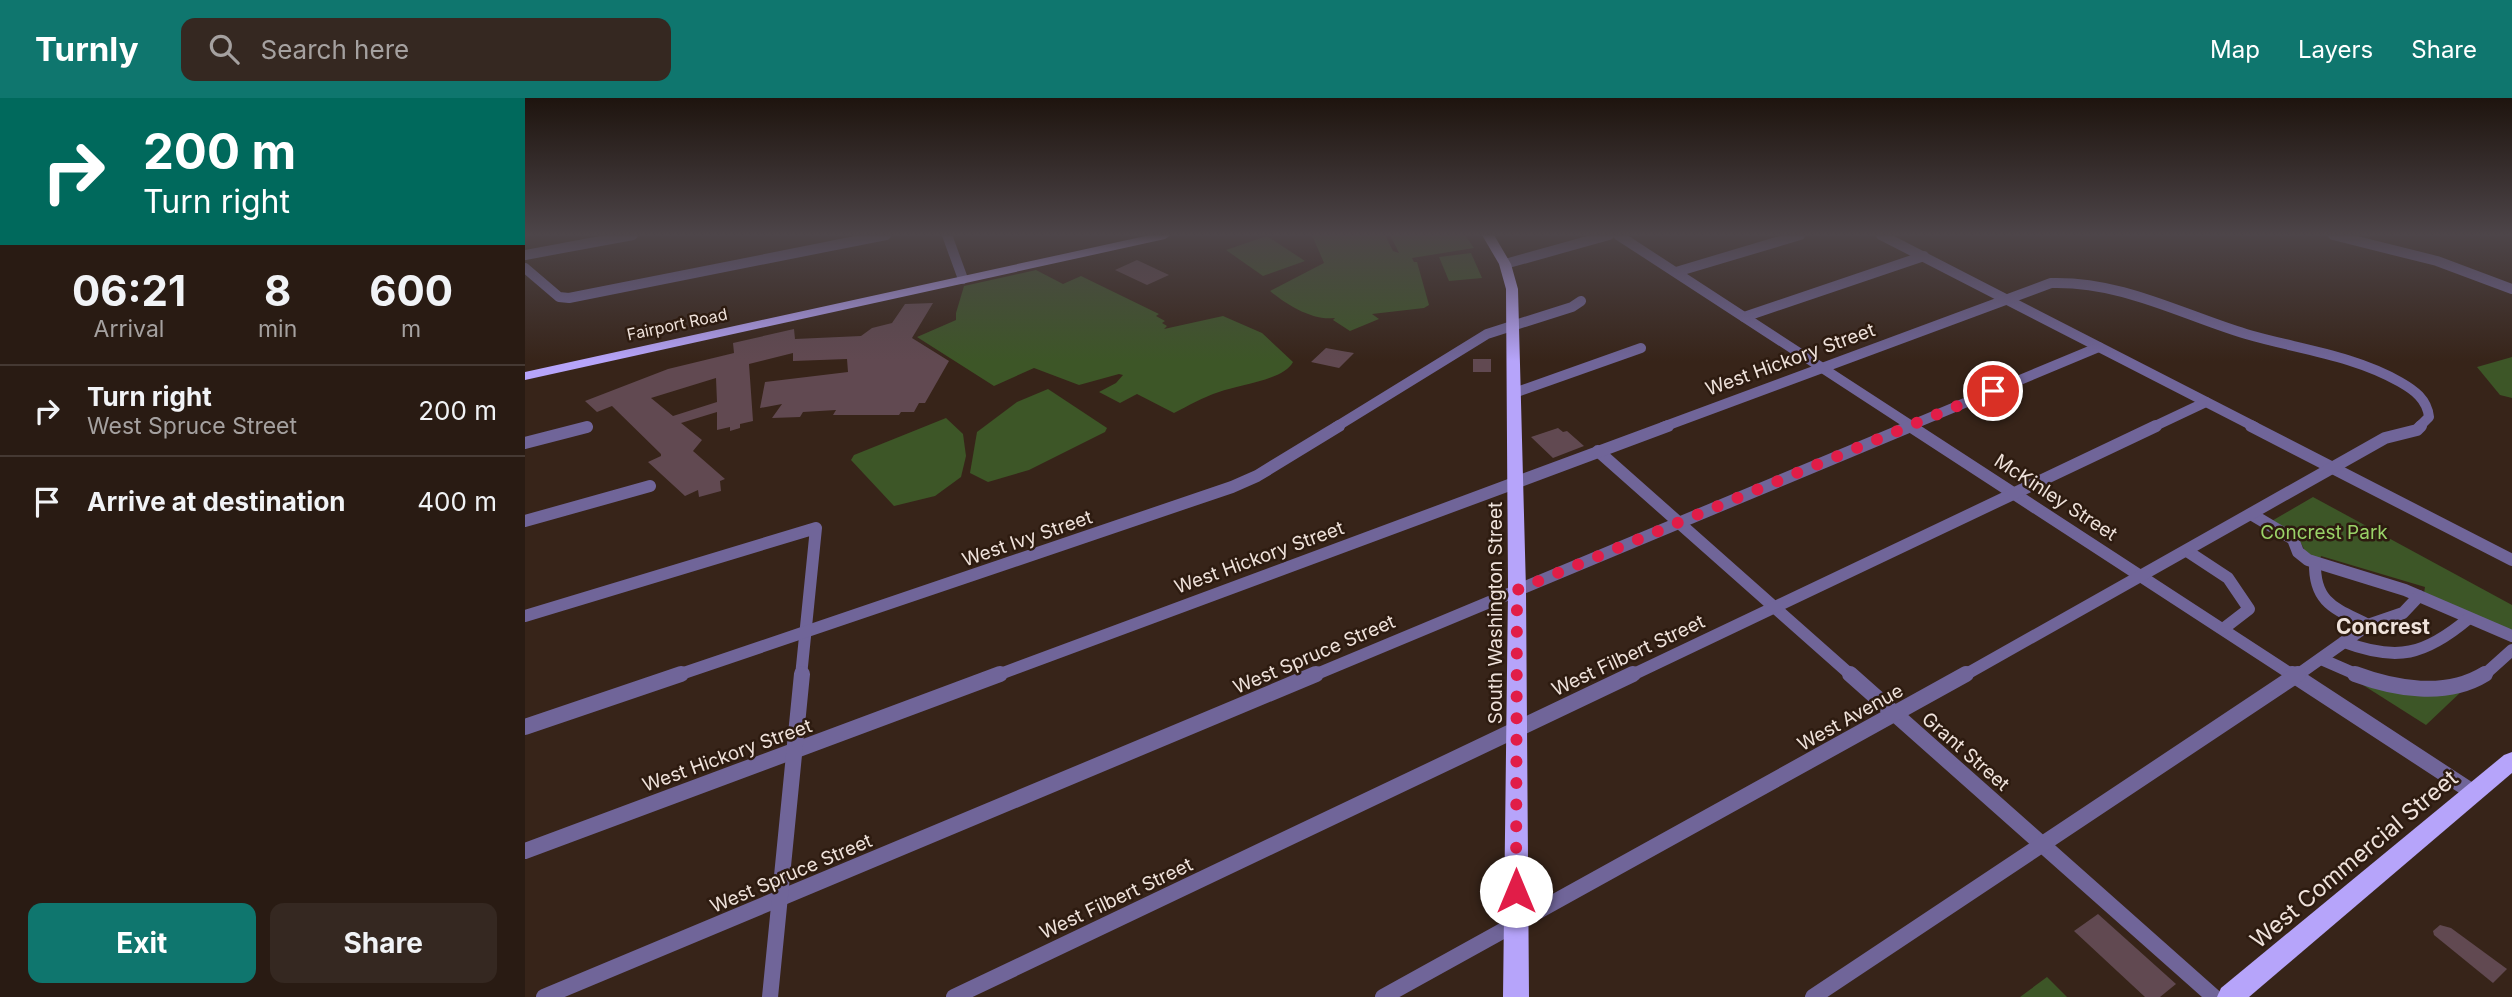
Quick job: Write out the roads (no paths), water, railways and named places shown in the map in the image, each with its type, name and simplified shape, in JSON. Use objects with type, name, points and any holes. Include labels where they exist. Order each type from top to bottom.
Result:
[{"type":"main road","name":"Fairport Road","points":[[525,376],[973,277]]},
{"type":"main road","name":"South Washington Street","points":[[1510,277],[1513,325],[1517,590],[1515,997]]},
{"type":"main road","name":"West Commercial Street","points":[[2230,997],[2512,761]]},
{"type":"street","points":[[535,277],[559,297],[569,298],[675,277]]},
{"type":"street","name":"McKinley Street","points":[[1683,277],[2474,793]]},
{"type":"street","points":[[1744,317],[1862,277]]},
{"type":"street","points":[[1963,277],[2512,560]]},
{"type":"street","points":[[2480,277],[2512,289]]},
{"type":"street","name":"West Avenue","points":[[1383,997],[1895,714],[2385,438],[2422,427],[2429,418],[2425,402],[2409,387],[2383,373],[2217,326],[2109,287],[2062,282],[2046,284],[2005,299]]},
{"type":"street","name":"West Hickory Street","points":[[525,851],[2005,299]]},
{"type":"street","name":"West Ivy Street","points":[[525,727],[1232,487],[1257,475],[1487,334],[1572,307],[1581,301]]},
{"type":"street","name":"West Spruce Street","points":[[544,997],[2099,347]]},
{"type":"street","points":[[1514,393],[1641,348]]},
{"type":"street","name":"West Filbert Street","points":[[954,997],[2206,402]]},
{"type":"street","points":[[525,443],[587,427]]},
{"type":"street","name":"Grant Street","points":[[1598,451],[2214,997]]},
{"type":"street","points":[[525,521],[650,486]]},
{"type":"street","points":[[2251,514],[2293,539],[2298,552],[2315,563],[2419,596],[2512,636]]},
{"type":"street","points":[[525,616],[816,528],[770,997]]},
{"type":"street","points":[[2186,551],[2228,578],[2249,609],[2223,629]]},
{"type":"street","points":[[2315,563],[2313,579],[2316,592],[2368,625]]},
{"type":"street","points":[[1813,997],[2368,625],[2404,614],[2414,606],[2419,596]]},
{"type":"street","points":[[2344,642],[2374,653],[2406,654],[2437,645],[2468,619]]},
{"type":"street","points":[[2321,659],[2371,679],[2406,688],[2431,689],[2462,684],[2481,677],[2512,650]]},
{"type":"district","name":"Concrest","points":[[2383,627]]},
{"type":"park label","name":"Concrest Park","points":[[2324,532]]}]
